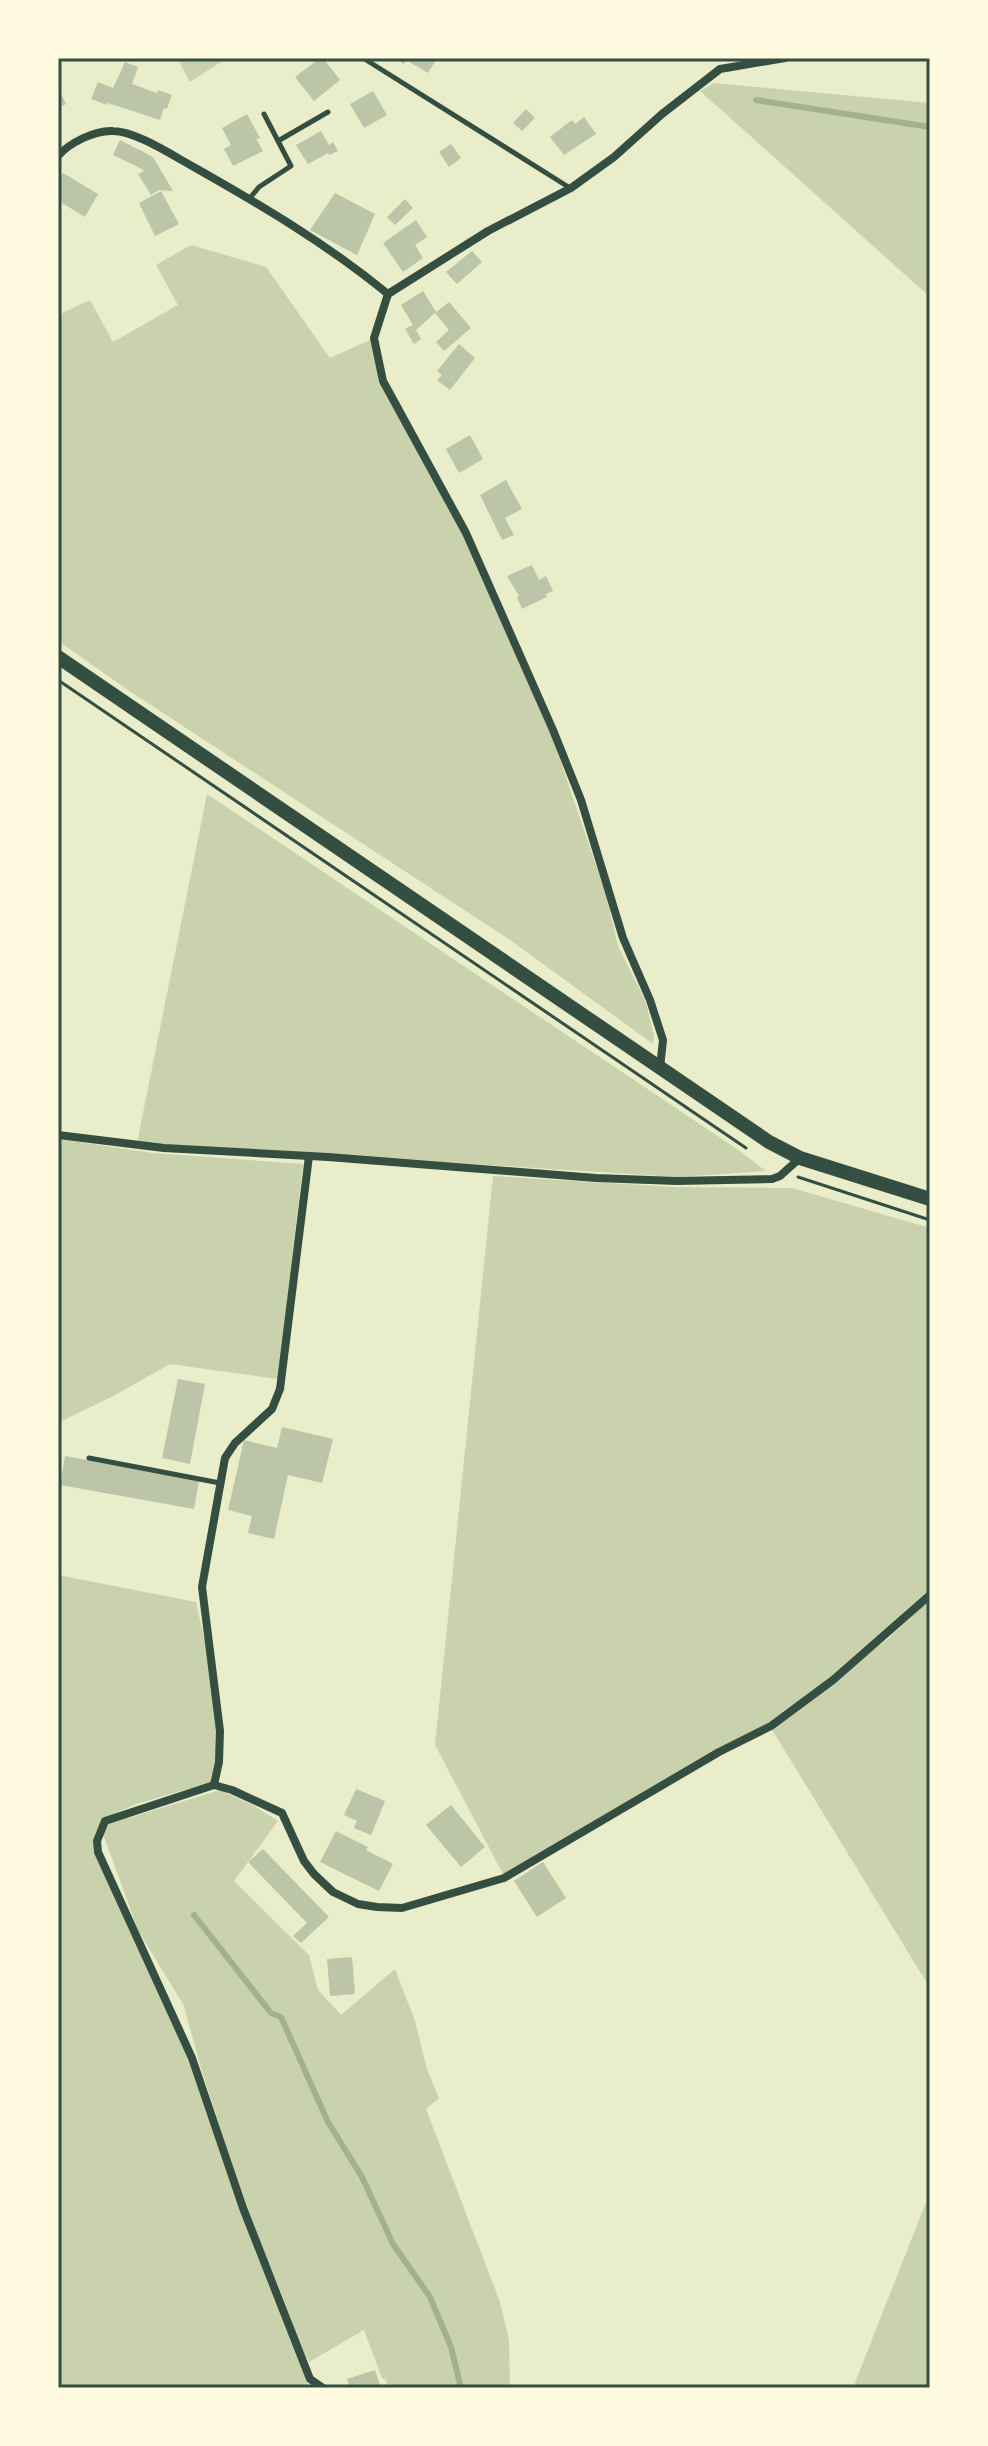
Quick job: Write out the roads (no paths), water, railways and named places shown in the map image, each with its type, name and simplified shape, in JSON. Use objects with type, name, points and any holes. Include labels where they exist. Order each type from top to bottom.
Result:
[{"type":"main road","points":[[58,657],[769,1142],[800,1158],[930,1199]]},
{"type":"street","points":[[660,1068],[663,1040],[650,1000],[623,938],[581,800],[466,533],[383,381],[374,338],[388,294],[488,231],[571,188],[614,157],[662,114],[720,69],[785,58]]},
{"type":"street","points":[[58,156],[76,142],[96,134],[114,131],[134,137],[304,231],[388,294]]},
{"type":"street","points":[[58,1135],[130,1145],[657,1181],[765,1180],[780,1176],[800,1158]]},
{"type":"street","points":[[214,1785],[219,1762],[220,1731],[202,1587],[225,1458],[235,1443],[272,1409],[280,1389],[309,1156]]},
{"type":"street","points":[[323,2388],[310,2379],[243,2208],[192,2058],[98,1852],[97,1841],[105,1821],[214,1785],[232,1790],[282,1813],[304,1861],[333,1892],[358,1904],[402,1908],[504,1878],[719,1752],[771,1726],[833,1680],[930,1595]]},
{"type":"lane","points":[[363,58],[571,188]]},
{"type":"lane","points":[[278,141],[328,112]]},
{"type":"lane","points":[[249,199],[259,187],[291,166],[264,114]]},
{"type":"lane","points":[[89,1458],[220,1483]]},
{"type":"waterway","points":[[756,100],[930,127]]},
{"type":"waterway","points":[[194,1915],[271,2013],[281,2017],[328,2122],[362,2177],[393,2244],[430,2297],[451,2347],[461,2388]]}]
